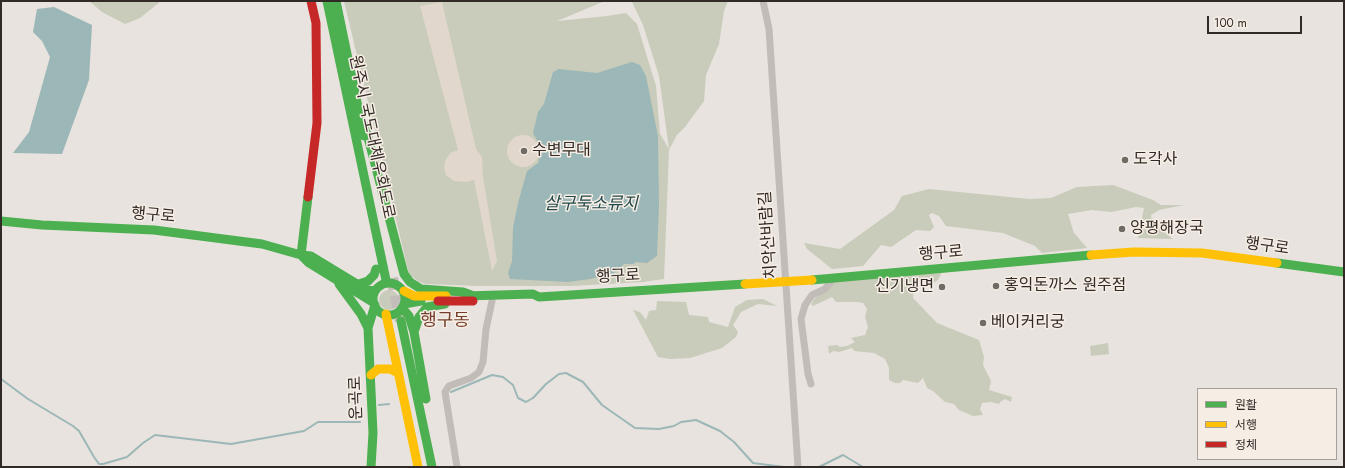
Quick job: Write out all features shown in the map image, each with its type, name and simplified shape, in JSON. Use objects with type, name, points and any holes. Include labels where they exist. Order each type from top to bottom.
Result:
[{"type":"main road","points":[[311,1],[316,23],[317,123],[301,255],[308,263],[337,280],[379,309],[396,313],[404,306],[406,298],[402,289],[404,274],[372,148],[352,104]]},
{"type":"main road","name":"원주시 국도대체우회도로","points":[[327,1],[352,104]]},
{"type":"main road","name":"원주시 국도대체우회도로","points":[[336,1],[383,284]]},
{"type":"main road","points":[[352,104],[352,155],[376,269],[383,284],[379,309],[368,328]]},
{"type":"main road","name":"행구로","points":[[1,221],[42,226],[154,230],[262,244],[301,255],[311,256],[367,290],[383,284]]},
{"type":"main road","name":"행구로","points":[[402,289],[414,296],[471,298],[492,301],[533,301],[539,297],[812,280],[1134,252],[1202,253],[1344,272]]},
{"type":"main road","points":[[359,284],[368,281],[374,275],[376,269]]},
{"type":"main road","points":[[404,274],[410,282],[421,289],[463,292],[471,298],[464,303],[431,305],[420,317],[414,332]]},
{"type":"main road","points":[[337,280],[361,314],[368,328]]},
{"type":"main road","points":[[383,284],[390,282],[402,289]]},
{"type":"main road","name":"행구로","points":[[404,306],[413,301],[533,294],[539,297]]},
{"type":"main road","points":[[404,306],[414,332],[438,467]]},
{"type":"main road","points":[[379,309],[398,374],[418,467]]},
{"type":"main road","points":[[423,467],[397,322],[432,467]]},
{"type":"main road","name":"운곡로","points":[[368,328],[373,433],[371,467]]},
{"type":"main road","points":[[371,375],[378,369],[385,368],[398,374]]},
{"type":"street","name":"치악산바람길","points":[[763,1],[769,36],[798,467]]},
{"type":"street","points":[[811,384],[808,374],[801,319],[805,305],[812,295],[824,288],[834,278]]},
{"type":"street","points":[[457,467],[445,392],[449,386],[471,378],[479,372],[483,362],[486,329],[492,301]]},
{"type":"green space","points":[[89,1],[161,1],[140,18],[125,24],[102,12]]},
{"type":"green space","points":[[344,1],[605,1],[557,21],[626,13],[637,24],[656,86],[660,134],[669,149],[659,76],[643,25],[632,2],[628,1],[728,1],[724,11],[719,44],[706,75],[704,101],[685,127],[677,135],[669,150],[664,279],[643,282],[572,286],[478,286],[426,284],[419,282],[409,274]]},
{"type":"green space","points":[[1113,185],[1153,200],[1161,205],[1184,205],[1159,210],[1151,215],[1152,222],[1173,239],[1138,238],[1144,208],[1136,207],[1111,212],[1092,210],[1068,214],[1074,233],[1087,248],[1042,253],[1035,246],[1003,233],[946,226],[939,216],[932,213],[929,215],[934,227],[930,231],[916,230],[891,247],[881,245],[863,266],[832,269],[807,249],[804,243],[840,249],[894,210],[902,196],[929,189],[1029,199],[1051,198],[1077,187]]},
{"type":"green space","points":[[943,270],[938,280],[932,284],[927,281],[914,282],[913,298],[937,323],[979,340],[984,357],[983,365],[991,381],[989,390],[1012,397],[1011,402],[1005,399],[999,404],[991,402],[982,403],[980,409],[983,415],[973,416],[959,410],[954,404],[945,402],[933,391],[927,388],[923,378],[918,383],[903,380],[900,383],[895,383],[889,380],[889,368],[885,359],[874,353],[854,351],[852,348],[839,352],[833,351],[829,354],[828,346],[847,346],[855,342],[851,338],[865,335],[868,327],[865,317],[867,309],[863,303],[836,302],[832,297],[813,306],[811,304],[814,299],[835,280]]},
{"type":"green space","points":[[389,290],[396,293],[399,300],[396,307],[389,310],[382,307],[379,300],[382,293]]},
{"type":"green space","points":[[763,299],[777,306],[758,304],[741,312],[733,325],[738,332],[736,337],[722,348],[690,358],[670,359],[658,357],[633,310],[640,312],[646,320],[649,311],[656,310],[657,301],[686,302],[689,315],[708,317],[709,322],[728,327],[735,307],[747,300]]},
{"type":"green space","points":[[1108,343],[1109,354],[1091,356],[1090,346]]},
{"type":"shaded area","points":[[442,2],[476,149],[482,157],[483,177],[497,261],[492,271],[474,180],[467,182],[454,181],[446,175],[444,168],[445,161],[450,153],[458,150],[420,6]]},
{"type":"shaded area","points":[[523,135],[529,136],[536,142],[539,151],[538,157],[532,164],[523,167],[517,166],[510,160],[507,151],[508,145],[514,138]]},
{"type":"water","points":[[54,7],[92,25],[89,80],[62,154],[13,153],[29,132],[50,57],[42,41],[33,32],[37,9]]},
{"type":"water","name":"살구둑소류지","points":[[632,62],[640,65],[646,76],[658,136],[659,205],[657,256],[647,263],[635,262],[634,264],[624,264],[613,274],[590,279],[568,282],[510,279],[508,273],[512,261],[513,228],[518,203],[527,171],[538,163],[542,149],[533,133],[538,112],[544,104],[553,72],[559,69],[597,73]]},
{"type":"waterway","points":[[451,392],[492,375],[503,377],[513,385],[518,398],[526,402],[533,398],[546,384],[559,374],[566,373],[583,382],[602,405],[635,428],[659,429],[674,426],[681,422],[696,420],[720,431],[734,442],[753,463],[784,467]]},
{"type":"waterway","points":[[1,379],[28,399],[79,431],[99,464],[127,457],[155,435],[231,444],[304,431],[318,422],[360,422]]},
{"type":"waterway","points":[[379,405],[389,404]]},
{"type":"waterway","points":[[819,467],[843,455],[863,467]]},
{"type":"tunnel","points":[[392,278],[401,321]]},
{"type":"traffic: fast","points":[[327,1],[386,280]]},
{"type":"traffic: fast","points":[[336,1],[364,136]]},
{"type":"traffic: fast","points":[[365,126],[404,274],[410,282],[421,289],[463,292],[471,295]]},
{"type":"traffic: fast","points":[[308,197],[301,255],[309,263],[374,303]]},
{"type":"traffic: fast","points":[[1,221],[42,225],[154,230],[262,244],[301,255],[311,256],[367,290],[375,291]]},
{"type":"traffic: fast","points":[[812,280],[1091,255]]},
{"type":"traffic: fast","points":[[1277,263],[1344,272]]},
{"type":"traffic: fast","points":[[359,284],[368,281],[374,275],[376,269]]},
{"type":"traffic: fast","points":[[386,283],[392,283],[402,290],[405,299],[404,305],[398,312],[392,315],[386,315],[376,308],[373,302],[373,296],[380,286],[386,283]]},
{"type":"traffic: fast","points":[[339,284],[361,314],[368,328]]},
{"type":"traffic: fast","points":[[465,296],[533,294],[539,297],[745,284]]},
{"type":"traffic: fast","points":[[404,304],[421,301]]},
{"type":"traffic: fast","points":[[414,332],[419,317],[427,307],[445,304]]},
{"type":"traffic: fast","points":[[371,467],[373,433],[368,328],[375,305]]},
{"type":"traffic: fast","points":[[402,308],[409,316],[414,332]]},
{"type":"traffic: fast","points":[[401,321],[432,467]]},
{"type":"traffic: fast","points":[[414,332],[426,399]]},
{"type":"traffic: slow","points":[[1091,255],[1134,252],[1202,253],[1277,263]]},
{"type":"traffic: slow","points":[[745,284],[812,280]]},
{"type":"traffic: slow","points":[[404,291],[414,296],[446,296]]},
{"type":"traffic: slow","points":[[386,314],[418,467]]},
{"type":"traffic: slow","points":[[371,375],[378,369],[390,369],[398,373]]},
{"type":"traffic: jam","points":[[308,197],[317,123],[316,23],[311,1]]},
{"type":"traffic: jam","points":[[438,301],[473,301]]},
{"type":"place","name":"수변무대","points":[[524,151]]},
{"type":"place","name":"도각사","points":[[1125,160]]},
{"type":"place","name":"양평해장국","points":[[1122,229]]},
{"type":"place","name":"홍익돈까스 원주점","points":[[996,286]]},
{"type":"place","name":"신기냉면","points":[[942,287]]},
{"type":"place","name":"베이커리궁","points":[[983,323]]},
{"type":"district","name":"행구동","points":[[445,322]]}]
